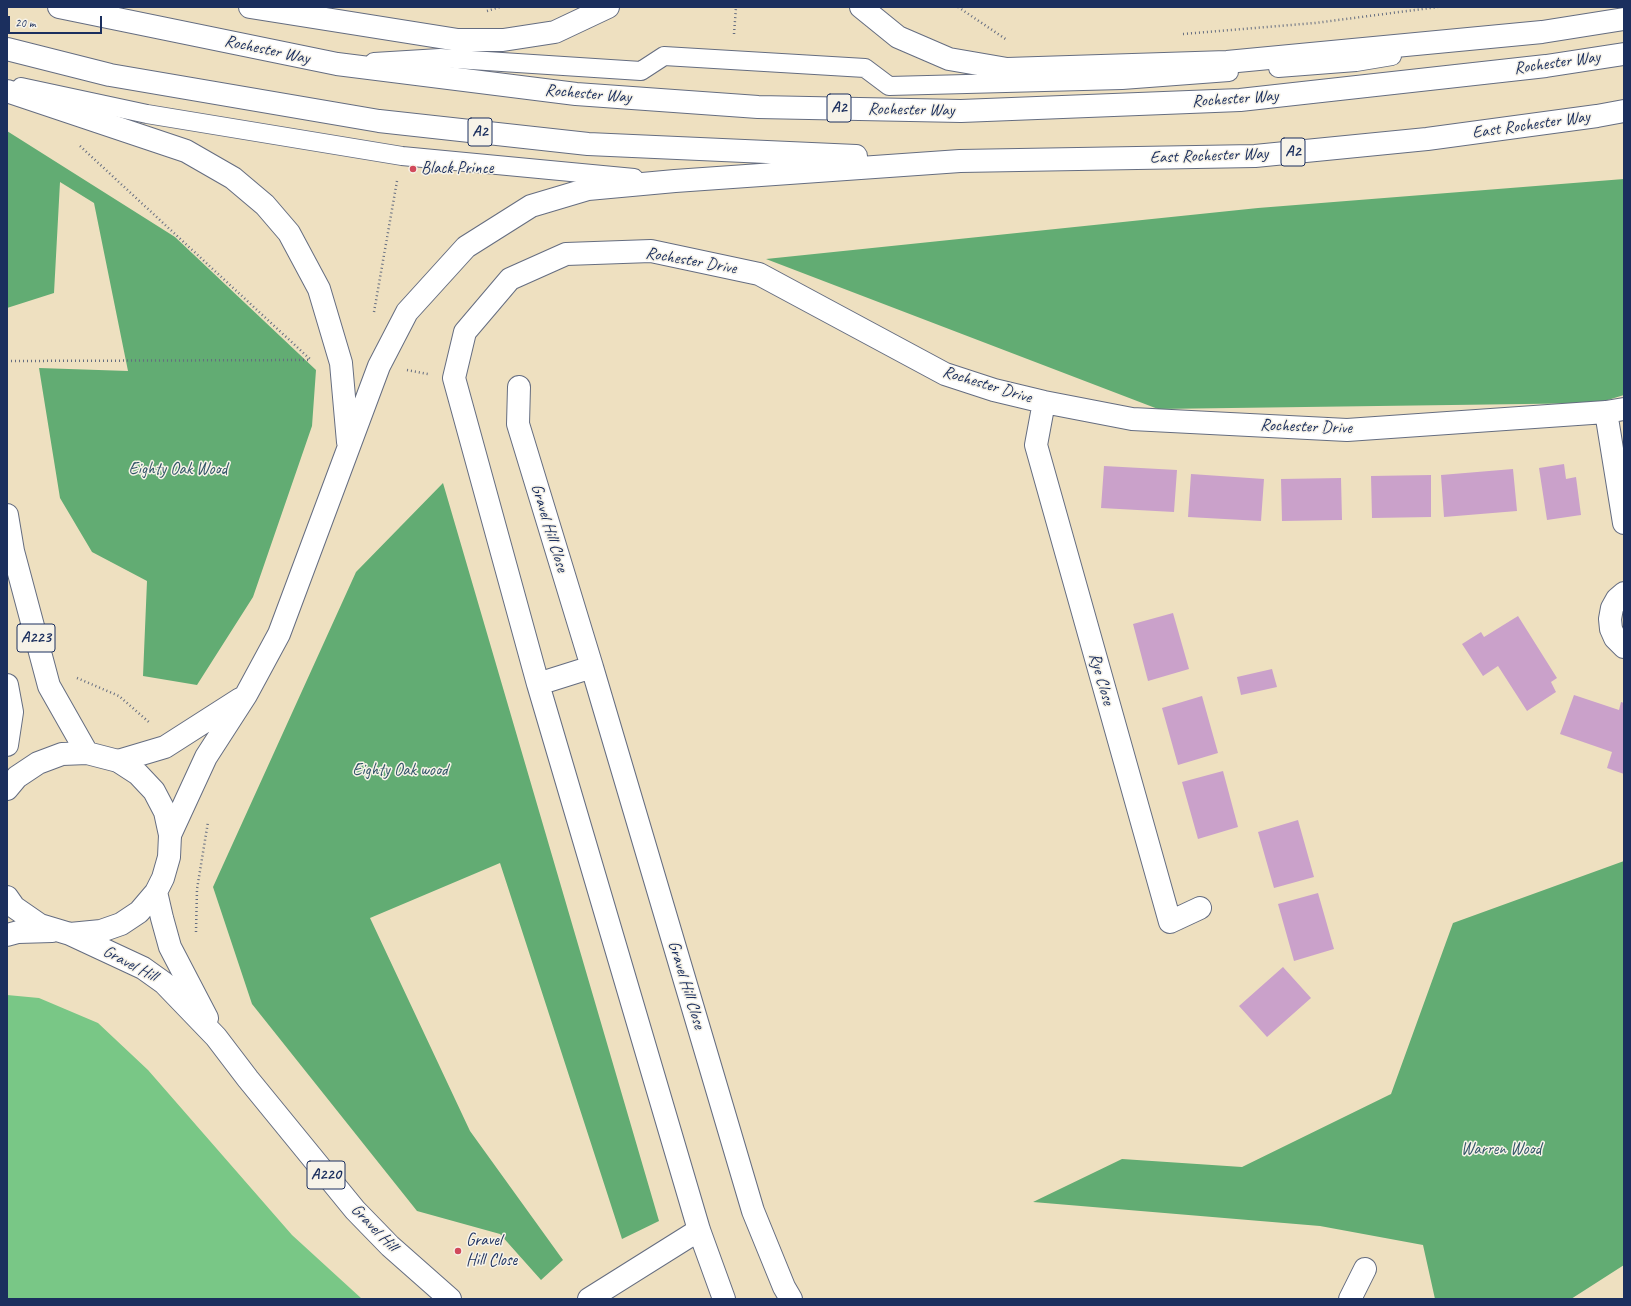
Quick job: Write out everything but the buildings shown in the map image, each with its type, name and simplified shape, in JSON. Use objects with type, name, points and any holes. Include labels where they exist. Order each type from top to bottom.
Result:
[{"type":"main road","name":"Rochester Way","points":[[59,7],[337,64],[576,94],[758,107],[961,111],[1240,100],[1546,66],[1624,54]]},
{"type":"main road","points":[[250,7],[458,40],[503,40],[555,32],[608,7]]},
{"type":"main road","points":[[861,7],[898,37],[949,59],[1007,69],[1227,62],[1542,32],[1624,19]]},
{"type":"main road","name":"A2","points":[[7,48],[110,75],[380,121],[588,144],[960,161]]},
{"type":"main road","points":[[7,91],[186,151],[233,178],[265,205],[289,233],[319,289],[341,363],[348,447]]},
{"type":"main road","name":"East Rochester Way","points":[[960,161],[1255,156],[1427,139],[1624,111]]},
{"type":"main road","points":[[170,836],[206,757],[246,695],[279,634],[379,366],[407,312],[466,247],[531,206],[588,189],[675,181],[960,161]]},
{"type":"main road","name":"Rochester Drive","points":[[538,684],[454,378],[465,332],[510,279],[566,254],[651,251],[759,274],[945,374],[994,390],[1044,402],[1132,419],[1347,430],[1615,410]]},
{"type":"main road","name":"Gravel Hill Close","points":[[519,387],[518,424],[753,1211],[784,1287],[791,1299]]},
{"type":"main road","name":"Rye Close","points":[[1044,402],[1036,445],[1170,922],[1200,908]]},
{"type":"main road","points":[[1615,410],[1624,523]]},
{"type":"main road","name":"A223","points":[[7,516],[13,551],[49,686],[87,753]]},
{"type":"main road","points":[[1624,593],[1617,599],[1612,608],[1610,619],[1611,629],[1615,638],[1624,647]]},
{"type":"main road","points":[[592,668],[538,684],[699,1230],[724,1299]]},
{"type":"main road","points":[[7,685],[12,712],[7,745]]},
{"type":"main road","points":[[118,761],[165,747],[246,695]]},
{"type":"main road","points":[[7,789],[17,777],[38,763],[62,754],[87,753],[118,761],[138,774],[154,791],[165,812],[170,836],[169,856],[163,878],[156,892],[139,912],[121,924],[101,932],[18,932],[7,935]]},
{"type":"main road","name":"Gravel Hill","points":[[156,892],[170,946],[216,1037]]},
{"type":"main road","points":[[7,897],[14,907],[40,925],[64,932]]},
{"type":"main road","name":"Gravel Hill","points":[[64,932],[142,968],[164,983],[216,1037],[248,1079],[355,1210],[390,1246],[450,1299]]},
{"type":"main road","points":[[589,1299],[699,1230]]},
{"type":"main road","points":[[1350,1299],[1365,1269]]},
{"type":"lane","points":[[337,64],[440,58],[641,71],[664,56],[865,68],[890,86],[1122,80],[1356,62],[1542,32]]},
{"type":"lane","points":[[7,84],[147,114],[402,156],[580,174],[675,181]]},
{"type":"path","points":[[958,7],[1011,42]]},
{"type":"path","points":[[1182,34],[1315,23],[1438,7]]},
{"type":"path","points":[[75,141],[311,360]]},
{"type":"path","points":[[373,318],[402,156]]},
{"type":"path","points":[[7,361],[311,360],[341,363]]},
{"type":"path","points":[[379,366],[454,378]]},
{"type":"green space","name":"Eighty Oak Wood","points":[[7,131],[175,237],[316,370],[312,426],[253,597],[197,685],[143,676],[147,581],[92,552],[60,498],[39,368],[128,371],[94,203],[60,182],[54,293],[7,308]]},
{"type":"green space","points":[[1624,179],[1624,395],[1598,403],[1158,409],[766,259],[1258,208]]},
{"type":"green space","name":"Eighty Oak wood","points":[[443,483],[659,1221],[622,1239],[500,863],[370,918],[470,1131],[563,1260],[541,1280],[500,1234],[417,1211],[252,1004],[213,887],[356,572]]},
{"type":"green space","name":"Warren Wood","points":[[1624,861],[1624,1265],[1571,1299],[1435,1299],[1423,1245],[1320,1226],[1033,1202],[1122,1159],[1242,1167],[1391,1094],[1453,923]]},
{"type":"green space","points":[[7,995],[39,998],[98,1023],[148,1070],[292,1235],[362,1299],[7,1299]]},
{"type":"place","name":"Black Prince","points":[[413,169]]},
{"type":"place","name":"Gravel Hill Close","points":[[458,1251]]}]
